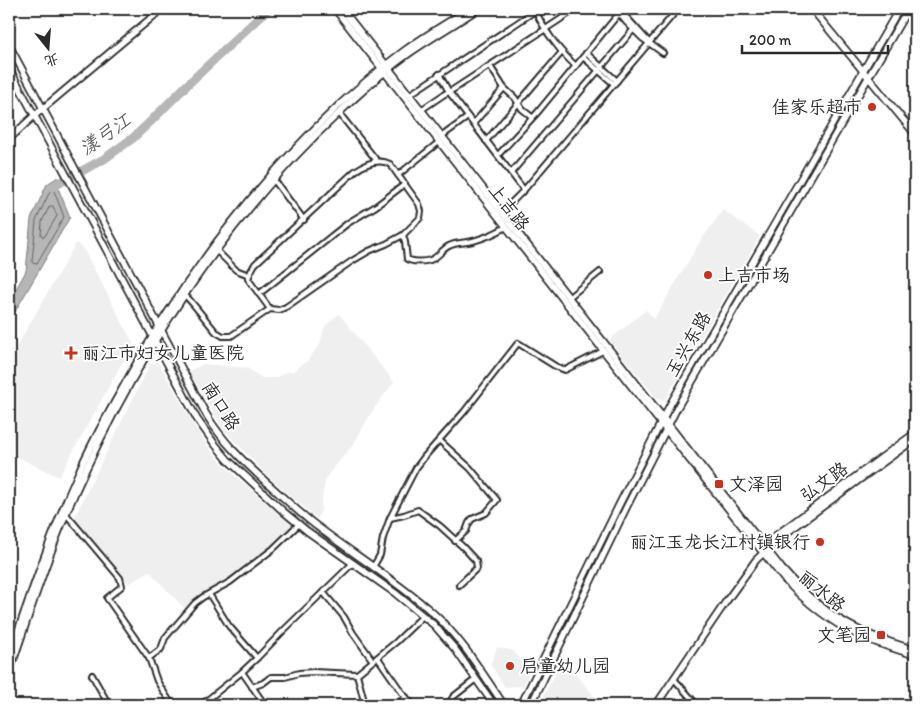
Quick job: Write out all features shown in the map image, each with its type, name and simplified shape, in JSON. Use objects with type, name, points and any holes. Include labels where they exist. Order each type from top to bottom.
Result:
[{"type":"main road","points":[[9,139],[162,9]]},
{"type":"main road","name":"上吉路","points":[[335,9],[502,212],[662,421]]},
{"type":"main road","name":"上吉路","points":[[342,9],[385,69],[422,110],[506,227],[603,351],[662,421]]},
{"type":"main road","points":[[160,329],[247,212],[307,144],[404,50],[469,9]]},
{"type":"main road","points":[[9,657],[49,544],[79,472],[112,408],[154,338],[212,250],[273,173],[328,116],[385,69],[478,9]]},
{"type":"main road","points":[[812,9],[915,134]]},
{"type":"main road","name":"玉兴东路","points":[[521,705],[662,421],[899,9]]},
{"type":"main road","name":"玉兴东路","points":[[531,705],[667,427],[908,9]]},
{"type":"main road","name":"南口路","points":[[9,45],[216,430],[255,472],[306,518],[431,611],[468,652],[504,705]]},
{"type":"main road","name":"南口路","points":[[9,68],[197,419],[214,444],[235,467],[308,532],[386,586],[423,616],[448,641],[494,705]]},
{"type":"main road","points":[[9,673],[48,560],[83,474],[154,338]]},
{"type":"main road","name":"丽水路","points":[[662,421],[763,550],[778,572],[793,588],[831,619],[862,637],[915,654]]},
{"type":"main road","name":"弘文路","points":[[656,705],[763,550],[776,536],[915,433]]},
{"type":"main road","name":"弘文路","points":[[763,550],[915,439]]},
{"type":"main road","name":"丽水路","points":[[763,550],[796,585],[834,615],[863,632],[915,650]]},
{"type":"street","points":[[409,94],[536,9],[538,16],[562,52],[576,66]]},
{"type":"street","points":[[422,110],[442,95],[490,66],[576,9]]},
{"type":"street","points":[[615,9],[620,11],[649,43]]},
{"type":"street","points":[[502,212],[524,190],[678,9]]},
{"type":"street","points":[[620,11],[633,30],[663,53]]},
{"type":"street","points":[[498,156],[576,66],[620,11]]},
{"type":"street","points":[[511,173],[633,30]]},
{"type":"street","points":[[486,140],[562,52]]},
{"type":"street","points":[[585,55],[615,82]]},
{"type":"street","points":[[490,66],[504,88],[515,98],[522,109],[532,117]]},
{"type":"street","points":[[439,74],[449,92],[524,190]]},
{"type":"street","points":[[474,123],[504,88]]},
{"type":"street","points":[[339,112],[376,161]]},
{"type":"street","points":[[398,174],[468,117]]},
{"type":"street","points":[[185,296],[216,332],[224,336],[231,336],[270,309],[279,310],[286,307],[352,260],[402,235],[420,218],[421,214],[419,204],[392,167],[382,161],[376,161],[355,171],[255,264],[248,279],[270,309]]},
{"type":"street","points":[[274,180],[304,220]]},
{"type":"street","points":[[259,294],[348,224],[405,184]]},
{"type":"street","points":[[402,235],[408,261],[427,261],[435,258],[450,245],[474,241],[506,227]]},
{"type":"street","points":[[218,251],[236,270],[249,275]]},
{"type":"street","points":[[568,298],[600,272]]},
{"type":"street","points":[[373,567],[380,555],[383,538],[390,518],[416,468],[464,412],[518,342],[555,366],[565,370],[603,351]]},
{"type":"street","points":[[439,440],[470,468],[497,500],[486,513],[472,519],[466,531],[455,541]]},
{"type":"street","points":[[390,518],[418,510],[440,526],[473,557],[477,564],[476,568],[459,584]]},
{"type":"street","points":[[66,514],[120,578],[122,586],[107,598],[148,658],[158,682],[172,705]]},
{"type":"street","points":[[148,658],[161,649],[165,638],[195,603],[230,582],[272,549],[299,524]]},
{"type":"street","points":[[201,705],[258,658],[353,563]]},
{"type":"street","points":[[323,592],[344,617],[373,661]]},
{"type":"street","points":[[209,594],[229,626],[258,658]]},
{"type":"street","points":[[252,687],[272,677],[285,677],[299,673],[357,674],[378,658],[423,616]]},
{"type":"street","points":[[378,658],[413,705]]},
{"type":"street","points":[[242,672],[265,705]]},
{"type":"street","points":[[357,674],[365,705]]},
{"type":"street","points":[[92,675],[109,705]]},
{"type":"street","points":[[674,678],[697,705]]},
{"type":"street","points":[[448,705],[453,697],[476,679]]},
{"type":"street","points":[[396,705],[406,697]]},
{"type":"shaded area","name":"上吉市场","points":[[723,210],[760,236],[665,400],[657,399],[609,340],[646,310],[654,319],[701,240]]},
{"type":"shaded area","name":"丽江市妇女儿童医院","points":[[76,243],[83,248],[133,343],[59,477],[9,453],[9,360]]},
{"type":"shaded area","points":[[339,314],[394,382],[373,410],[353,445],[326,477],[321,510],[317,519],[266,474],[223,429],[189,371],[204,364],[247,368],[262,378],[275,378],[286,372],[292,372],[307,361],[320,344],[325,326]]},
{"type":"shaded area","points":[[157,362],[193,424],[212,452],[234,475],[294,527],[270,549],[224,583],[211,588],[186,610],[149,571],[129,584],[74,518],[150,364]]},
{"type":"shaded area","name":"启童幼儿园","points":[[497,647],[514,651],[524,665],[531,668],[523,686],[505,687],[490,664]]},
{"type":"shaded area","points":[[563,659],[600,703],[602,705],[539,705]]},
{"type":"water","points":[[58,177],[62,186],[58,188],[70,217],[9,322],[9,302],[26,271],[31,219],[47,184]]},
{"type":"waterway","name":"漾弓江","points":[[52,187],[104,159],[133,138],[268,9]]},
{"type":"place","name":"佳家乐超市","points":[[872,107]]},
{"type":"place","name":"上吉市场","points":[[708,275]]},
{"type":"place","name":"丽江市妇女儿童医院","points":[[71,353]]},
{"type":"place","name":"文泽园","points":[[719,484]]},
{"type":"place","name":"丽江玉龙长江村镇银行","points":[[820,542]]},
{"type":"place","name":"文笔园","points":[[881,635]]},
{"type":"place","name":"启童幼儿园","points":[[510,666]]}]
